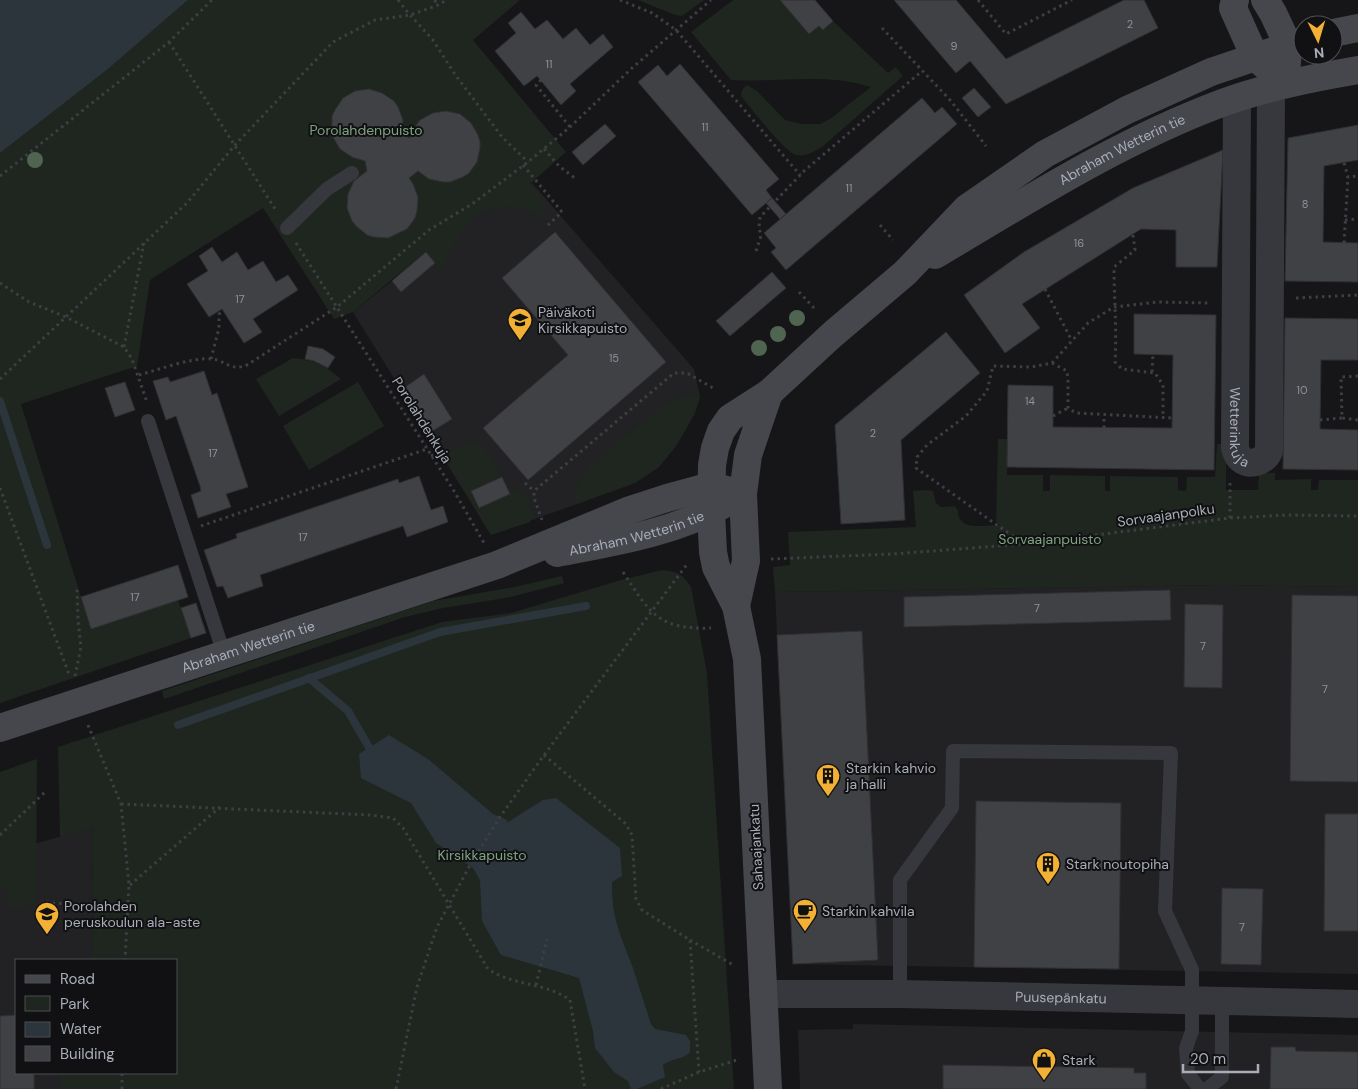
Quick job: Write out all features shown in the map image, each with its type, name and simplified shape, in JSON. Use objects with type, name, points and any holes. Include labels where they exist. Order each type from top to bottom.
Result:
[{"type":"main road","points":[[1235,0],[1233,8],[1255,56],[1279,87]]},
{"type":"main road","points":[[1265,0],[1293,40]]},
{"type":"main road","points":[[1343,31],[1358,28]]},
{"type":"main road","name":"Abraham Wetterin tie","points":[[0,728],[224,654],[491,555],[630,510],[711,499],[715,448],[721,431],[734,414],[769,393],[833,334],[905,273],[967,208],[1046,154],[1127,110],[1211,72],[1293,44]]},
{"type":"main road","points":[[1279,87],[1293,48]]},
{"type":"main road","name":"Abraham Wetterin tie","points":[[905,273],[1065,177],[1163,127],[1237,98],[1358,70]]},
{"type":"main road","name":"Abraham Wetterin tie","points":[[743,494],[748,455],[769,393]]},
{"type":"main road","points":[[711,499],[743,494]]},
{"type":"main road","name":"Sahaajankatu","points":[[736,606],[746,561],[743,494]]},
{"type":"main road","name":"Sahaajankatu","points":[[711,499],[713,552],[716,567],[736,606],[747,659],[768,1089]]},
{"type":"street","name":"Wetterinkuja","points":[[1237,98],[1235,448],[1238,457],[1243,461],[1252,463],[1262,461],[1269,451],[1270,299],[1279,87]]},
{"type":"street","points":[[1236,300],[1270,299]]},
{"type":"street","name":"Puusepänkatu","points":[[763,994],[900,994],[1358,1004]]},
{"type":"lane","points":[[287,228],[327,189],[352,173]]},
{"type":"lane","points":[[148,422],[224,654]]},
{"type":"lane","points":[[900,994],[900,880],[952,808],[953,751],[1171,753],[1165,911],[1192,970],[1192,1031],[1186,1048],[1188,1074],[1200,1089]]},
{"type":"lane","points":[[1207,1089],[1222,1077],[1222,1001]]},
{"type":"path","points":[[0,176],[169,42],[212,0]]},
{"type":"path","points":[[398,0],[433,40],[454,73],[502,137],[528,162]]},
{"type":"path","points":[[434,0],[436,6]]},
{"type":"path","points":[[1,378],[187,203],[235,145],[333,42],[375,20],[410,15],[436,6],[446,0]]},
{"type":"path","points":[[620,0],[652,13],[676,30],[800,175]]},
{"type":"path","points":[[139,376],[195,361],[211,359],[239,368],[247,365],[337,307],[429,230],[472,204],[544,149],[631,69],[711,0]]},
{"type":"path","points":[[978,0],[1006,34],[1072,0]]},
{"type":"path","points":[[882,28],[951,101],[986,146]]},
{"type":"path","name":"Porolahdenkuja","points":[[169,42],[427,449],[491,555]]},
{"type":"path","points":[[756,251],[761,236],[759,227],[760,216],[800,175],[922,71]]},
{"type":"path","points":[[541,80],[536,85],[570,127]]},
{"type":"path","points":[[544,149],[559,166],[576,179]]},
{"type":"path","points":[[1344,162],[1348,177],[1344,243]]},
{"type":"path","points":[[524,165],[562,212],[548,225]]},
{"type":"path","points":[[1348,177],[1358,176]]},
{"type":"path","points":[[1345,220],[1358,219]]},
{"type":"path","points":[[880,225],[894,240]]},
{"type":"path","points":[[1133,235],[1135,250],[1114,267],[1114,307],[1117,332],[1116,362],[1122,369],[1156,373],[1163,385],[1162,418]]},
{"type":"path","points":[[124,347],[145,243]]},
{"type":"path","points":[[0,283],[29,302],[66,317],[124,347],[132,359],[149,407],[148,422]]},
{"type":"path","points":[[1045,289],[1072,341]]},
{"type":"path","points":[[799,292],[815,309]]},
{"type":"path","points":[[1270,299],[1358,295]]},
{"type":"path","points":[[1025,544],[916,468],[917,457],[927,445],[966,416],[987,391],[993,366],[1031,367],[1052,363],[1088,323],[1114,307],[1157,302],[1236,300]]},
{"type":"path","points":[[211,359],[220,328],[220,314],[224,311]]},
{"type":"path","points":[[1152,372],[1153,354]]},
{"type":"path","points":[[1052,363],[1066,371],[1068,380],[1068,408]]},
{"type":"path","points":[[534,490],[674,373],[687,373],[713,388]]},
{"type":"path","points":[[1342,418],[1341,376],[1358,376]]},
{"type":"path","points":[[1068,408],[1076,413],[1104,416],[1172,418]]},
{"type":"path","points":[[1053,416],[1068,408]]},
{"type":"path","points":[[1104,416],[1104,428]]},
{"type":"path","points":[[1320,420],[1342,418],[1358,420]]},
{"type":"path","points":[[184,532],[427,449]]},
{"type":"path","points":[[431,456],[440,451]]},
{"type":"path","points":[[525,483],[534,490]]},
{"type":"path","points":[[0,488],[73,684],[81,647],[77,586]]},
{"type":"path","points":[[534,490],[534,498],[543,523]]},
{"type":"path","name":"Sorvaajanpolku","points":[[767,559],[892,554],[1025,544],[1230,518],[1288,515],[1358,516]]},
{"type":"path","points":[[396,1089],[417,987],[437,927],[448,904],[500,817],[544,755],[690,561]]},
{"type":"path","points":[[623,572],[644,605],[660,619],[686,628],[711,628]]},
{"type":"path","points":[[90,729],[121,804],[130,885],[125,959]]},
{"type":"path","points":[[544,755],[626,824],[632,835],[636,899],[642,910],[735,966]]},
{"type":"path","points":[[0,835],[45,792]]},
{"type":"path","points":[[121,804],[393,818],[403,828],[488,969],[500,977],[536,985],[562,994],[570,1000],[585,1089]]},
{"type":"path","points":[[130,885],[220,808]]},
{"type":"path","points":[[46,903],[128,905]]},
{"type":"path","points":[[536,985],[547,939]]},
{"type":"path","points":[[690,940],[699,1072]]},
{"type":"path","points":[[661,1089],[699,1072],[740,1059]]},
{"type":"path","points":[[122,1074],[122,1089]]},
{"type":"shaded area","name":"Päiväkoti Kirsikkapuisto","points":[[532,183],[694,369],[700,397],[694,415],[676,446],[659,467],[635,483],[491,535],[353,312],[392,281],[435,239]]},
{"type":"shaded area","points":[[1222,585],[1358,587],[1358,974],[793,964],[775,592]]},
{"type":"shaded area","name":"Porolahden peruskoulun ala-aste","points":[[93,827],[92,959],[15,959],[15,1074],[92,1074],[92,1089],[0,1089],[0,854]]},
{"type":"shaded area","points":[[853,1024],[1358,1035],[1358,1089],[800,1089],[798,1030],[853,1029]]},
{"type":"green space","name":"Porolahdenpuisto","points":[[188,0],[520,0],[473,40],[566,152],[530,184],[547,205],[546,215],[543,217],[512,207],[498,207],[486,211],[476,217],[459,236],[442,271],[425,252],[353,312],[334,319],[263,208],[150,280],[137,366],[21,404],[91,629],[178,600],[191,638],[0,703],[0,153],[108,69]]},
{"type":"green space","points":[[638,0],[704,0],[682,16]]},
{"type":"green space","points":[[733,0],[780,0],[809,34],[819,26],[823,30],[833,21],[888,73],[896,67],[903,76],[822,147],[807,154],[797,155],[777,139],[741,96],[742,90],[747,85],[757,91],[785,120],[801,124],[820,124],[830,119],[871,87],[836,80],[819,79],[731,80],[691,32]]},
{"type":"green space","points":[[293,358],[319,364],[341,379],[279,416],[256,379]]},
{"type":"green space","points":[[358,382],[384,426],[309,470],[283,426]]},
{"type":"green space","points":[[688,394],[700,397],[694,415],[676,446],[659,467],[635,483],[577,504],[576,495],[579,484],[593,464],[649,417],[668,404]]},
{"type":"green space","name":"Sorvaajanpuisto","points":[[998,439],[1007,439],[1007,475],[1043,475],[1043,491],[1050,491],[1050,475],[1105,476],[1105,491],[1110,491],[1110,476],[1178,477],[1178,490],[1186,491],[1187,477],[1215,477],[1217,444],[1223,444],[1226,464],[1226,490],[1258,490],[1259,473],[1275,473],[1275,480],[1311,479],[1311,490],[1318,490],[1319,480],[1358,480],[1358,587],[1222,585],[775,592],[773,567],[790,565],[788,532],[916,527],[913,491],[933,491],[936,503],[941,507],[955,506],[959,518],[968,525],[1000,525],[996,522]]},
{"type":"green space","points":[[471,442],[487,451],[502,477],[471,490],[478,508],[510,494],[518,488],[529,502],[534,515],[530,522],[491,535],[443,456]]},
{"type":"green space","name":"Kirsikkapuisto","points":[[658,571],[669,571],[678,573],[691,587],[707,673],[734,1089],[60,1089],[60,1074],[178,1074],[178,959],[92,959],[93,828],[60,837],[58,747],[442,622],[511,613],[621,580]]},
{"type":"green space","points":[[562,576],[564,583],[511,597],[443,608],[405,617],[164,699],[162,691],[433,601],[515,587]]},
{"type":"green space","points":[[37,759],[36,905],[8,908],[8,890],[0,891],[0,772]]},
{"type":"water","points":[[0,0],[188,0],[108,69],[0,153]]},
{"type":"water","points":[[389,735],[428,759],[493,814],[508,822],[543,800],[556,798],[620,848],[622,876],[612,882],[613,906],[621,936],[651,1024],[655,1029],[686,1035],[690,1041],[690,1052],[687,1055],[663,1065],[665,1077],[637,1089],[631,1089],[628,1081],[614,1072],[595,1048],[593,1031],[579,978],[501,955],[482,921],[480,880],[473,868],[436,843],[411,803],[361,778],[359,754]]},
{"type":"building","points":[[780,0],[815,0],[833,21],[823,30],[819,26],[809,34]]},
{"type":"building","points":[[894,0],[956,0],[1006,59],[1124,0],[1144,0],[1158,28],[1006,104],[970,61],[956,73]]},
{"type":"building","points":[[521,12],[535,29],[547,20],[563,39],[576,28],[590,45],[603,34],[613,47],[570,84],[576,91],[561,105],[537,76],[524,86],[495,51],[516,33],[508,23]]},
{"type":"building","points":[[680,64],[779,179],[766,190],[772,198],[752,215],[638,82],[658,65],[667,76]]},
{"type":"building","points":[[974,88],[991,107],[978,117],[962,98]]},
{"type":"building","points":[[369,89],[382,93],[394,101],[403,120],[402,134],[410,138],[412,131],[420,120],[433,113],[446,111],[460,114],[471,123],[480,142],[477,162],[469,173],[463,177],[450,182],[443,182],[429,179],[418,171],[409,178],[418,197],[415,218],[407,229],[388,238],[367,235],[352,221],[347,208],[348,194],[354,181],[367,171],[365,161],[352,157],[340,149],[333,137],[332,130],[332,116],[343,98],[355,91]]},
{"type":"building","points":[[922,98],[935,113],[942,107],[957,124],[786,270],[771,252],[776,248],[764,233]]},
{"type":"building","points":[[605,124],[616,136],[583,165],[572,152]]},
{"type":"building","points":[[1358,125],[1358,160],[1324,166],[1323,242],[1358,243],[1358,282],[1285,281],[1288,138]]},
{"type":"building","points":[[1223,150],[1217,267],[1176,267],[1176,230],[1141,229],[1022,304],[1040,328],[1005,353],[964,295],[1024,252],[1133,188]]},
{"type":"building","points":[[772,198],[786,214],[780,219],[766,203]]},
{"type":"building","points":[[555,232],[666,362],[528,480],[483,428],[568,355],[502,278]]},
{"type":"building","points":[[212,247],[222,262],[237,252],[248,270],[263,261],[276,282],[288,275],[298,290],[253,319],[262,332],[244,343],[222,309],[209,317],[187,284],[208,271],[199,256]]},
{"type":"building","points":[[426,252],[435,263],[401,292],[392,281]]},
{"type":"building","points":[[772,272],[786,288],[730,336],[716,321]]},
{"type":"building","points":[[1134,314],[1216,315],[1214,470],[1007,467],[1008,385],[1053,386],[1053,427],[1172,428],[1173,355],[1134,354]]},
{"type":"building","points":[[1285,318],[1358,319],[1358,360],[1321,360],[1320,429],[1358,430],[1358,470],[1283,469]]},
{"type":"building","points":[[946,332],[980,373],[901,440],[905,520],[841,524],[835,425]]},
{"type":"building","points":[[308,346],[323,349],[335,357],[328,368],[305,359]]},
{"type":"building","points":[[204,371],[212,395],[217,393],[248,487],[226,494],[231,507],[198,518],[191,495],[201,491],[200,486],[176,416],[166,420],[153,381],[168,377],[170,382]]},
{"type":"building","points":[[424,374],[452,419],[429,433],[401,390]]},
{"type":"building","points":[[125,382],[135,410],[115,417],[105,388]]},
{"type":"building","points":[[419,476],[431,510],[443,506],[448,522],[407,537],[403,526],[260,575],[263,586],[228,598],[223,586],[217,587],[204,550],[237,538],[236,534],[398,479],[399,483]]},
{"type":"building","points":[[502,477],[510,494],[479,508],[471,491]]},
{"type":"building","points":[[178,565],[188,597],[91,629],[81,597]]},
{"type":"building","points":[[1170,590],[1171,620],[904,627],[904,597]]},
{"type":"building","points":[[1292,595],[1358,596],[1358,782],[1290,781]]},
{"type":"building","points":[[196,603],[206,633],[191,638],[181,608]]},
{"type":"building","points":[[1185,604],[1223,605],[1222,688],[1184,687]]},
{"type":"building","name":"Starkin kahvio ja halli","points":[[862,631],[878,960],[793,964],[777,635]]},
{"type":"building","name":"Stark noutopiha","points":[[976,801],[1121,803],[1119,969],[974,967]]},
{"type":"building","points":[[1325,814],[1358,814],[1358,931],[1324,931]]},
{"type":"building","points":[[1222,888],[1263,889],[1261,965],[1221,964]]},
{"type":"building","points":[[15,1015],[15,1074],[34,1074],[34,1089],[0,1089],[0,1016]]},
{"type":"building","points":[[1271,1047],[1295,1047],[1296,1051],[1358,1052],[1358,1089],[1270,1089]]},
{"type":"building","name":"Stark","points":[[943,1065],[1134,1068],[1134,1073],[1146,1073],[1146,1089],[943,1089]]},
{"type":"waterway","points":[[0,401],[47,545]]},
{"type":"waterway","points":[[178,725],[440,632],[586,606]]},
{"type":"waterway","points":[[309,678],[348,711],[374,756]]},
{"type":"place","name":"Päiväkoti Kirsikkapuisto","points":[[520,341]]},
{"type":"place","name":"Starkin kahvio ja halli","points":[[828,797]]},
{"type":"place","name":"Stark noutopiha","points":[[1048,885]]},
{"type":"place","name":"Starkin kahvila","points":[[805,932]]},
{"type":"place","name":"Porolahden peruskoulun ala-aste","points":[[47,935]]},
{"type":"place","name":"Stark","points":[[1044,1081]]}]
